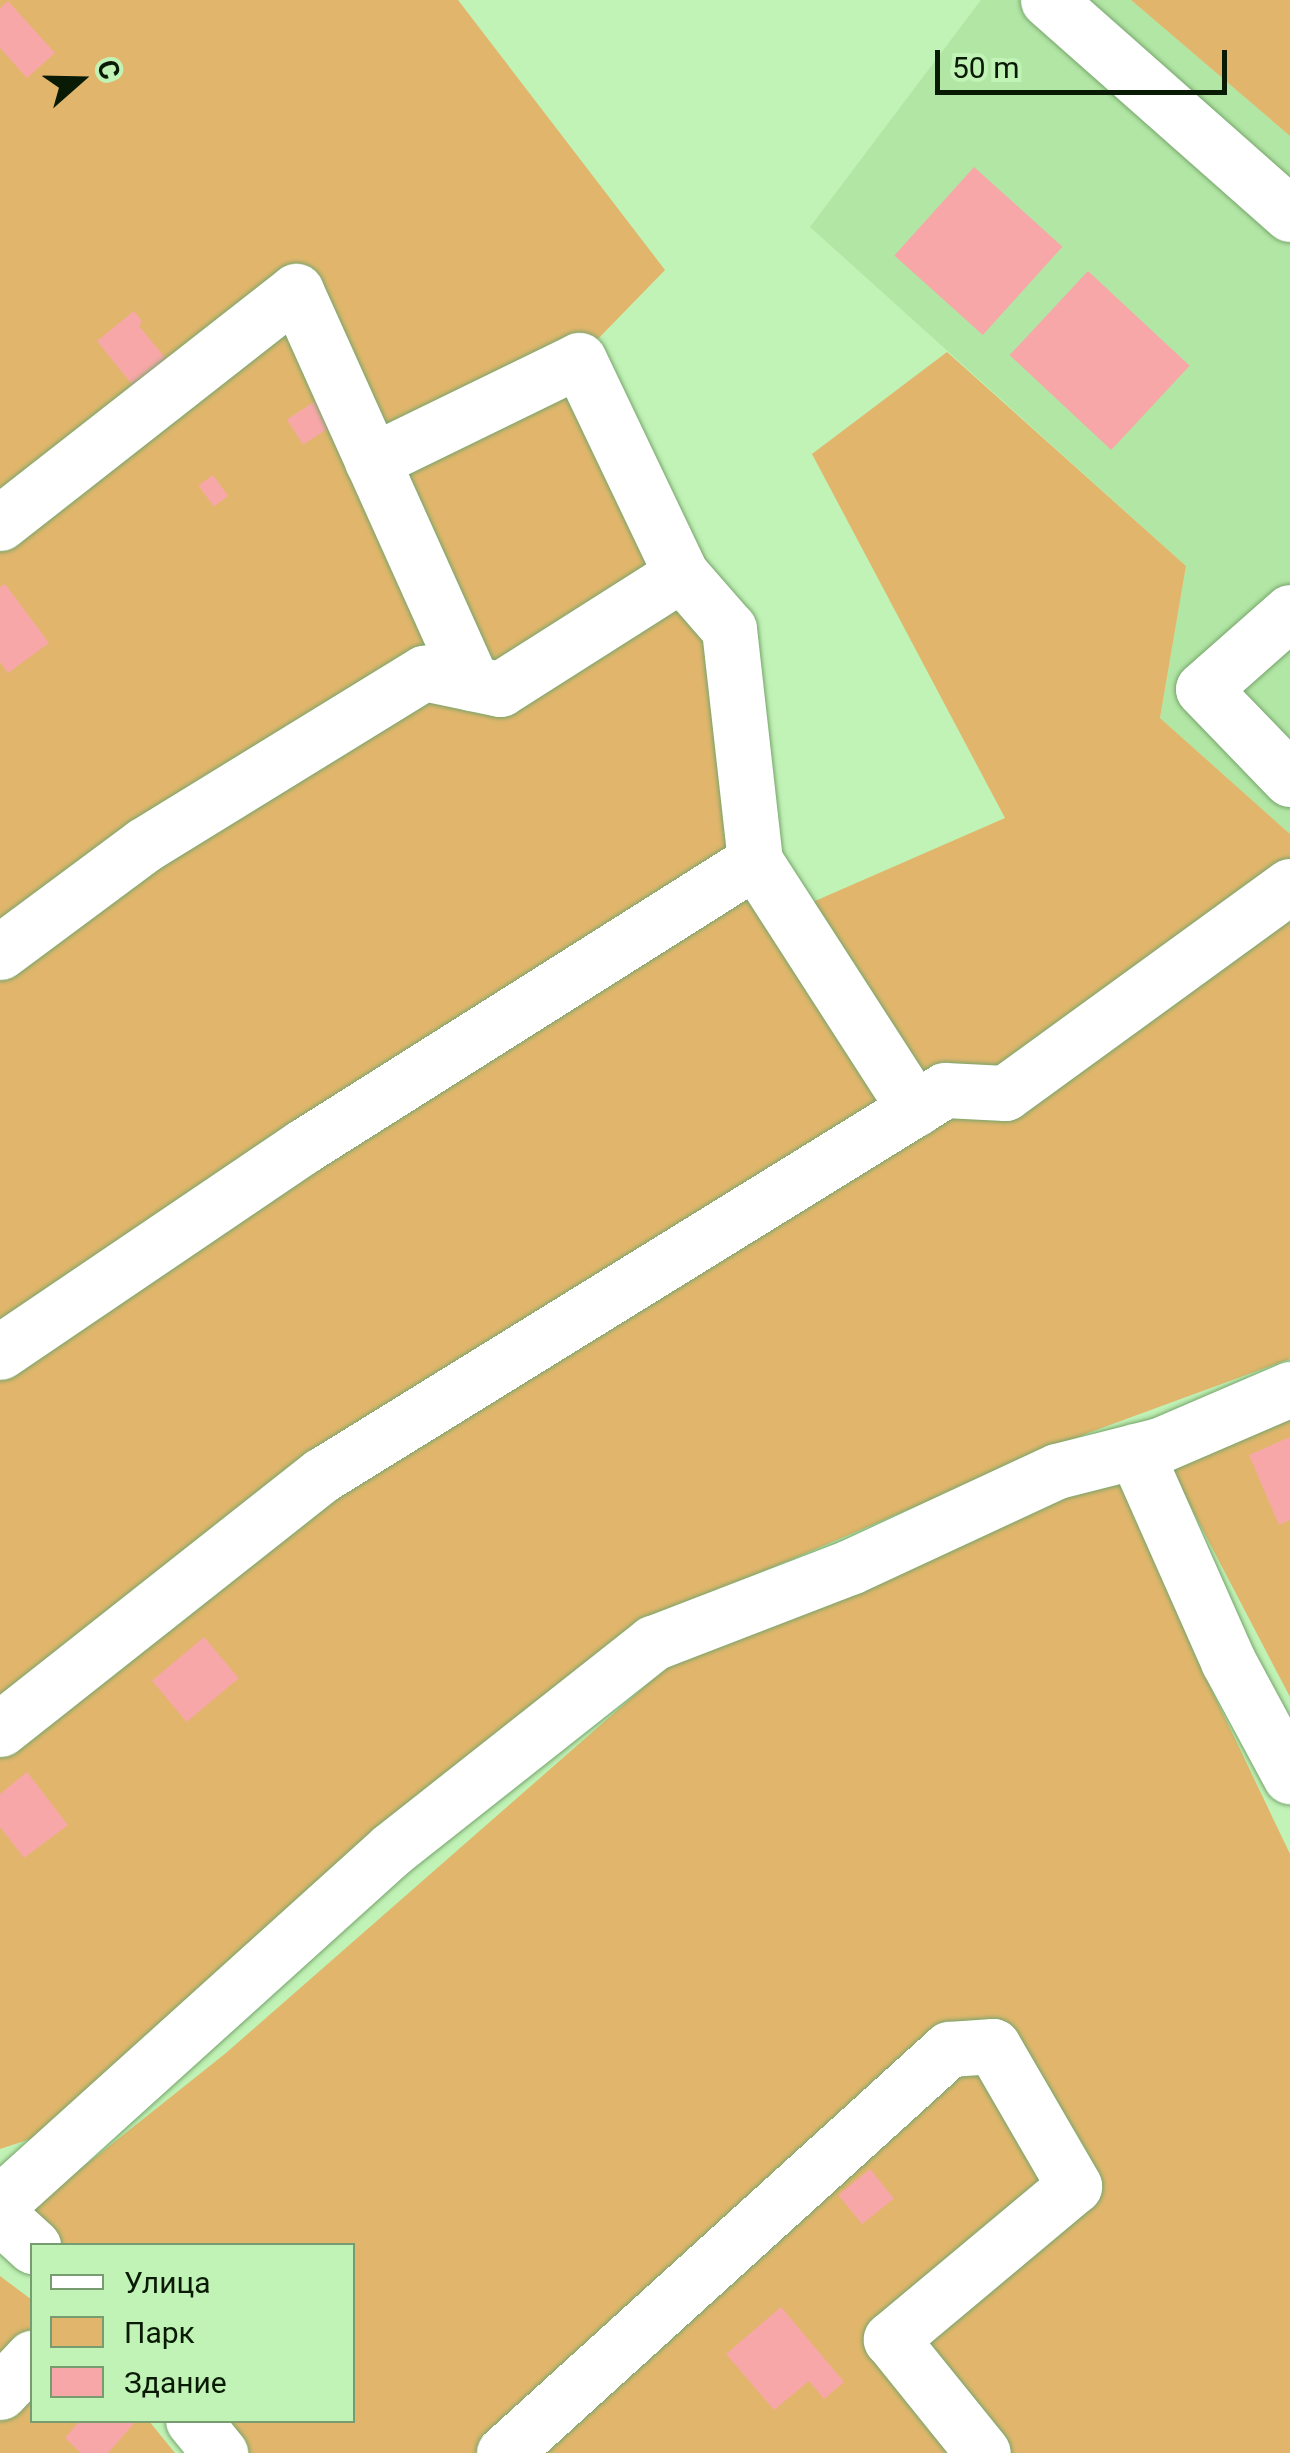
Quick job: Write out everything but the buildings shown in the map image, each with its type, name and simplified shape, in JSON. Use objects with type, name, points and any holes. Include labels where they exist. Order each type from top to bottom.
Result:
[{"type":"lane","points":[[1048,0],[1281,190]]},
{"type":"lane","points":[[0,522],[296,291],[472,684]]},
{"type":"lane","points":[[372,461],[580,360],[681,574],[729,629],[755,861],[915,1109]]},
{"type":"lane","points":[[0,952],[144,845],[424,674],[500,689],[681,574]]},
{"type":"lane","points":[[1290,612],[1203,689],[1290,779]]},
{"type":"lane","points":[[0,1352],[304,1146],[755,861]]},
{"type":"lane","points":[[0,1728],[322,1475],[946,1090],[1005,1093],[1290,886]]},
{"type":"lane","points":[[0,2204],[392,1849],[652,1643],[850,1567],[1056,1471],[1136,1451],[1290,1388]]},
{"type":"lane","points":[[1136,1451],[1228,1662],[1290,1776]]},
{"type":"lane","points":[[504,2453],[949,2050],[994,2046],[1074,2186],[891,2339],[982,2453]]},
{"type":"lane","points":[[0,2216],[30,2243]]},
{"type":"lane","points":[[0,2392],[30,2360]]},
{"type":"lane","points":[[195,2423],[220,2453]]},
{"type":"shaded area","points":[[981,0],[1131,0],[1290,136],[1290,834],[1160,718],[1186,566],[810,227]]},
{"type":"green space","points":[[0,0],[458,0],[665,270],[594,343],[738,622],[774,871],[799,908],[1005,818],[812,454],[947,352],[1186,566],[1160,718],[1290,834],[1290,1359],[1088,1433],[689,1603],[61,2129],[0,2149]]},
{"type":"green space","points":[[1131,0],[1290,0],[1290,136]]},
{"type":"green space","points":[[1290,1406],[1290,1697],[1161,1450]]},
{"type":"green space","points":[[1119,1460],[1194,1653],[1290,1854],[1290,2453],[221,2453],[196,2423],[355,2423],[355,2243],[49,2243],[29,2210],[226,2053],[701,1637]]},
{"type":"green space","points":[[0,2276],[30,2298],[30,2423],[151,2423],[175,2453],[0,2453]]}]
